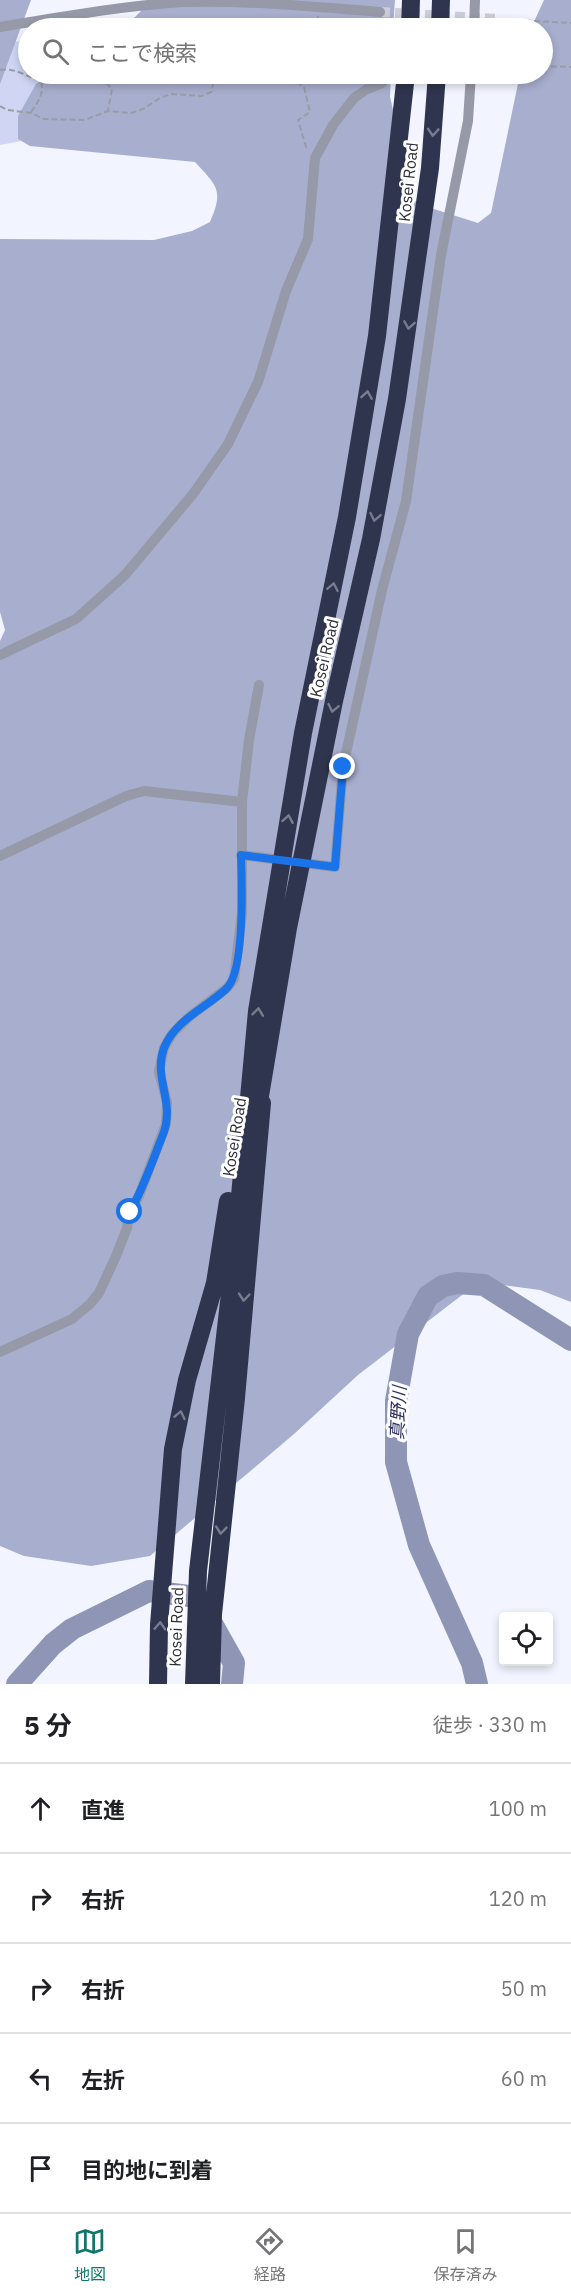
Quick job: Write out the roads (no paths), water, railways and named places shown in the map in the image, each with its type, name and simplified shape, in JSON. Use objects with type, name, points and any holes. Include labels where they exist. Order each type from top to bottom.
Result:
[{"type":"highway","points":[[410,18],[411,0]]},
{"type":"highway","points":[[440,18],[441,0]]},
{"type":"highway","name":"Kosei Road","points":[[194,1684],[198,1571],[218,1471],[235,1250],[258,1071],[270,925],[303,733],[347,518],[377,336],[405,84]]},
{"type":"highway","name":"Kosei Road","points":[[258,1071],[334,701],[371,539],[398,399],[430,168],[436,84]]},
{"type":"highway","points":[[212,1684],[218,1471],[236,1398],[258,1071]]},
{"type":"highway","points":[[158,1684],[159,1625],[173,1449],[187,1380],[215,1283],[258,1071]]},
{"type":"street","points":[[474,18],[475,0]]},
{"type":"street","points":[[58,18],[183,2],[234,1],[380,12]]},
{"type":"street","points":[[0,27],[18,24]]},
{"type":"street","points":[[0,655],[76,619],[125,576],[193,494],[228,444],[258,382],[286,291],[308,239],[315,158],[333,125],[354,98],[366,89],[379,84]]},
{"type":"street","points":[[245,856],[335,867],[343,767],[382,590],[406,501],[441,255],[468,121],[470,84]]},
{"type":"street","points":[[0,1352],[72,1319],[99,1293],[116,1256],[127,1228],[130,1212],[139,1196],[166,1124],[166,1102],[159,1072],[164,1048],[172,1034],[189,1017],[227,988],[234,979],[242,913],[245,856],[242,802],[249,740],[259,685]]},
{"type":"street","points":[[0,856],[126,795],[144,791],[242,802]]},
{"type":"waterway","name":"真野川","points":[[477,1684],[472,1663],[419,1545],[396,1462],[396,1401],[408,1334],[428,1296],[443,1286],[457,1283],[484,1285],[571,1340]]},
{"type":"waterway","name":"真野川","points":[[17,1684],[53,1644],[72,1629],[149,1591],[197,1597],[234,1663],[232,1684]]},
{"type":"tunnel","points":[[380,12],[481,18]]}]
